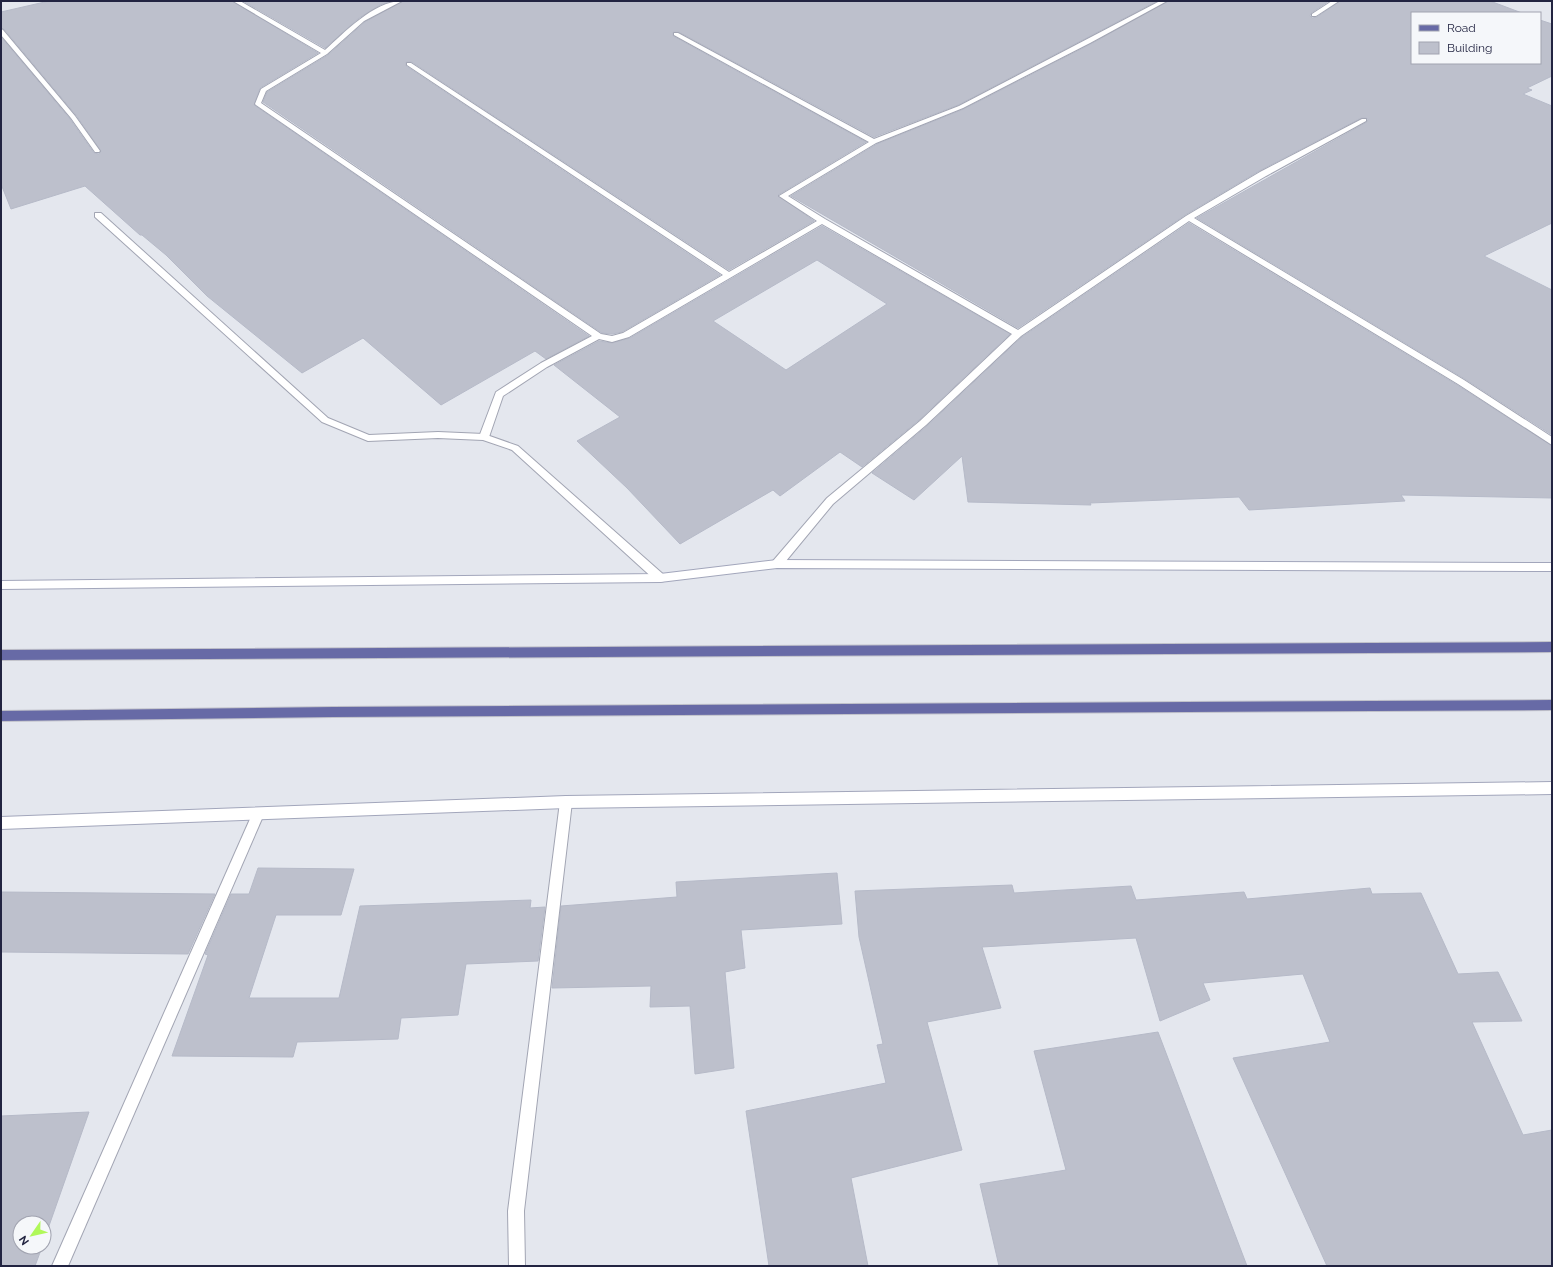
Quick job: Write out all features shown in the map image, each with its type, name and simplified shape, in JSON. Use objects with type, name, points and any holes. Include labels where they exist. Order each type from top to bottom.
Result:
[{"type":"main road","points":[[1,655],[1552,647]]},
{"type":"main road","points":[[1,716],[333,712],[1552,705]]},
{"type":"street","points":[[236,1],[325,53]]},
{"type":"street","points":[[400,1],[381,9],[362,20],[325,53],[263,90],[258,104],[598,336],[612,339],[626,335],[822,221]]},
{"type":"street","points":[[1018,334],[822,221],[783,196],[874,142],[961,107],[1164,1]]},
{"type":"street","points":[[1314,15],[1336,1]]},
{"type":"street","points":[[1,31],[73,117],[97,151]]},
{"type":"street","points":[[676,34],[874,142]]},
{"type":"street","points":[[409,64],[728,275]]},
{"type":"street","points":[[777,564],[830,501],[923,423],[1018,334],[1189,218],[1263,174],[1364,120]]},
{"type":"street","points":[[98,215],[325,420],[368,438],[438,435],[484,437],[515,448],[660,578]]},
{"type":"street","points":[[1189,218],[1461,382],[1552,442]]},
{"type":"street","points":[[484,437],[499,394],[544,364],[598,336]]},
{"type":"street","points":[[1,585],[660,578],[777,564],[1552,567]]},
{"type":"street","points":[[1,823],[566,802],[1552,788]]},
{"type":"street","points":[[517,1266],[516,1211],[566,802]]},
{"type":"street","points":[[60,1266],[258,814]]},
{"type":"building","points":[[49,1],[232,1],[318,53],[260,88],[254,105],[589,336],[546,359],[535,351],[441,405],[363,338],[302,373],[207,296],[166,255],[142,235],[140,235],[85,186],[11,209],[1,184],[1,37],[70,119],[94,153],[99,154],[101,151],[76,115],[4,29],[1,28],[1,12]]},
{"type":"building","points":[[243,1],[391,1],[380,5],[359,18],[325,48]]},
{"type":"building","points":[[403,1],[1157,1],[958,105],[874,137],[679,32],[673,32],[673,36],[866,142],[778,195],[814,221],[729,270],[412,62],[406,62],[406,66],[720,275],[622,332],[612,334],[602,333],[263,102],[267,92],[328,55],[365,22]]},
{"type":"building","points":[[1168,1],[1329,1],[1311,13],[1310,16],[1312,18],[1317,17],[1340,1],[1490,1],[1519,12],[1411,12],[1411,64],[1541,64],[1541,20],[1552,24],[1552,76],[1527,88],[1532,90],[1523,94],[1552,106],[1552,223],[1484,256],[1552,290],[1552,435],[1465,379],[1197,218],[1367,122],[1368,119],[1366,118],[1361,118],[1259,171],[1185,215],[1018,328],[791,196],[877,144],[964,109],[1091,44]]},
{"type":"building","points":[[1189,223],[1457,385],[1552,446],[1552,498],[1401,495],[1405,501],[1249,510],[1239,497],[1090,503],[1091,505],[968,502],[962,456],[914,500],[872,473],[927,426],[1022,337]]},
{"type":"building","points":[[822,226],[1010,334],[919,420],[862,467],[840,452],[780,496],[773,490],[680,544],[627,488],[577,441],[620,417],[554,365],[599,341],[612,343],[630,338]],"holes":[[[817,260],[887,304],[786,370],[713,321]]]},
{"type":"building","points":[[258,868],[354,869],[341,915],[276,915],[249,998],[339,998],[360,906],[531,900],[530,908],[545,907],[538,961],[466,964],[458,1015],[401,1018],[398,1039],[297,1042],[293,1057],[172,1056],[208,955],[205,954],[231,894],[249,894]]},
{"type":"building","points":[[837,873],[842,924],[741,930],[745,968],[725,972],[734,1068],[695,1074],[690,1006],[650,1007],[651,986],[552,988],[561,906],[677,897],[676,882]]},
{"type":"building","points":[[1012,885],[1014,893],[1131,886],[1136,900],[1244,892],[1247,899],[1370,888],[1372,894],[1421,893],[1458,974],[1498,972],[1522,1021],[1472,1022],[1523,1135],[1552,1130],[1552,1266],[1327,1266],[1233,1058],[1330,1042],[1303,974],[1203,983],[1210,1000],[1160,1021],[1136,938],[982,947],[1001,1008],[927,1022],[962,1150],[851,1178],[868,1266],[769,1266],[746,1111],[886,1083],[877,1045],[883,1044],[859,937],[855,891]]},
{"type":"building","points":[[1,892],[215,894],[188,954],[1,952]]},
{"type":"building","points":[[1158,1032],[1247,1266],[999,1266],[980,1184],[1066,1170],[1034,1051]]},
{"type":"building","points":[[89,1112],[52,1217],[52,1215],[12,1215],[12,1255],[39,1255],[35,1266],[1,1266],[1,1116]]}]
